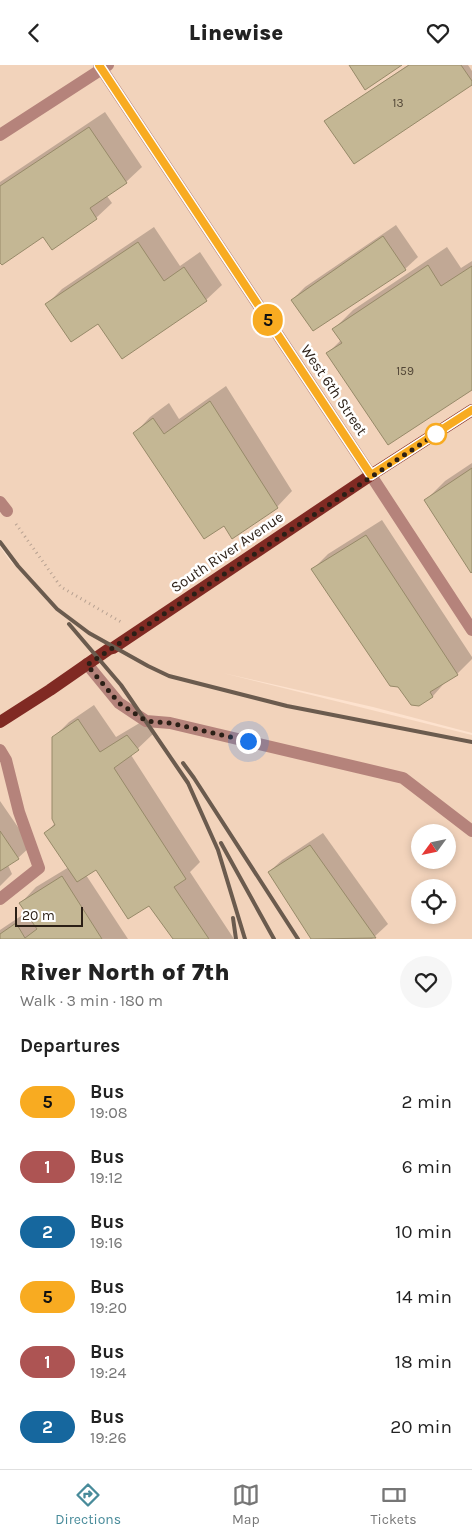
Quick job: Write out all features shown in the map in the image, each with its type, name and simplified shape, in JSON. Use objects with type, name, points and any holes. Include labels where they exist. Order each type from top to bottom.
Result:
[{"type":"main road","name":"South River Avenue","points":[[0,722],[371,475],[472,411]]},
{"type":"street","points":[[0,135],[103,66]]},
{"type":"street","name":"West 6th Street","points":[[103,66],[472,630]]},
{"type":"street","points":[[87,665],[119,703],[146,721],[170,723],[403,778],[472,831]]},
{"type":"street","points":[[0,750],[6,760],[18,812],[39,868],[0,899]]},
{"type":"path","points":[[4,507],[61,587],[136,631]]},
{"type":"shaded area","points":[[0,65],[472,65],[472,733],[373,707],[223,673],[472,735],[472,939],[0,939],[0,547],[10,561],[40,590],[18,566],[0,541]]},
{"type":"building","points":[[349,65],[402,65],[365,90]]},
{"type":"building","points":[[409,65],[461,65],[472,81],[472,85],[354,164],[324,121]]},
{"type":"building","points":[[89,127],[127,183],[90,208],[97,219],[52,250],[43,237],[2,265],[0,263],[0,186]]},
{"type":"building","points":[[383,236],[406,270],[313,331],[291,300]]},
{"type":"building","points":[[138,242],[164,281],[184,267],[207,301],[122,359],[98,324],[71,342],[45,304]]},
{"type":"building","points":[[428,265],[441,286],[472,266],[472,390],[388,445],[326,353],[342,343],[332,329]]},
{"type":"building","points":[[210,401],[278,508],[232,539],[224,526],[204,539],[133,433],[153,418],[164,434]]},
{"type":"building","points":[[472,468],[472,572],[471,573],[424,500]]},
{"type":"building","points":[[366,535],[458,675],[430,692],[433,697],[419,706],[411,705],[398,687],[390,686],[311,569]]},
{"type":"building","points":[[78,719],[100,752],[127,735],[139,750],[114,768],[186,879],[174,887],[209,939],[173,939],[149,906],[128,919],[96,870],[77,882],[44,833],[55,825],[52,819],[52,737]]},
{"type":"building","points":[[0,831],[19,859],[0,871]]},
{"type":"building","points":[[310,845],[376,938],[311,939],[268,872]]},
{"type":"building","points":[[62,876],[102,939],[0,939],[0,934],[16,923],[25,938],[37,929],[19,903]]},
{"type":"railway","points":[[0,542],[18,566],[57,609],[89,633],[169,676],[287,706],[472,742]]},
{"type":"railway","points":[[69,624],[121,685],[188,783],[218,850],[245,939]]},
{"type":"railway","points":[[183,763],[298,939]]},
{"type":"railway","points":[[221,843],[274,939]]},
{"type":"railway","points":[[233,918],[236,939]]},
{"type":"bus line","name":"5","points":[[99,65],[371,475],[472,410]]},
{"type":"route","points":[[248,741],[170,723],[146,721],[119,703],[87,665],[371,475],[436,434]]}]
